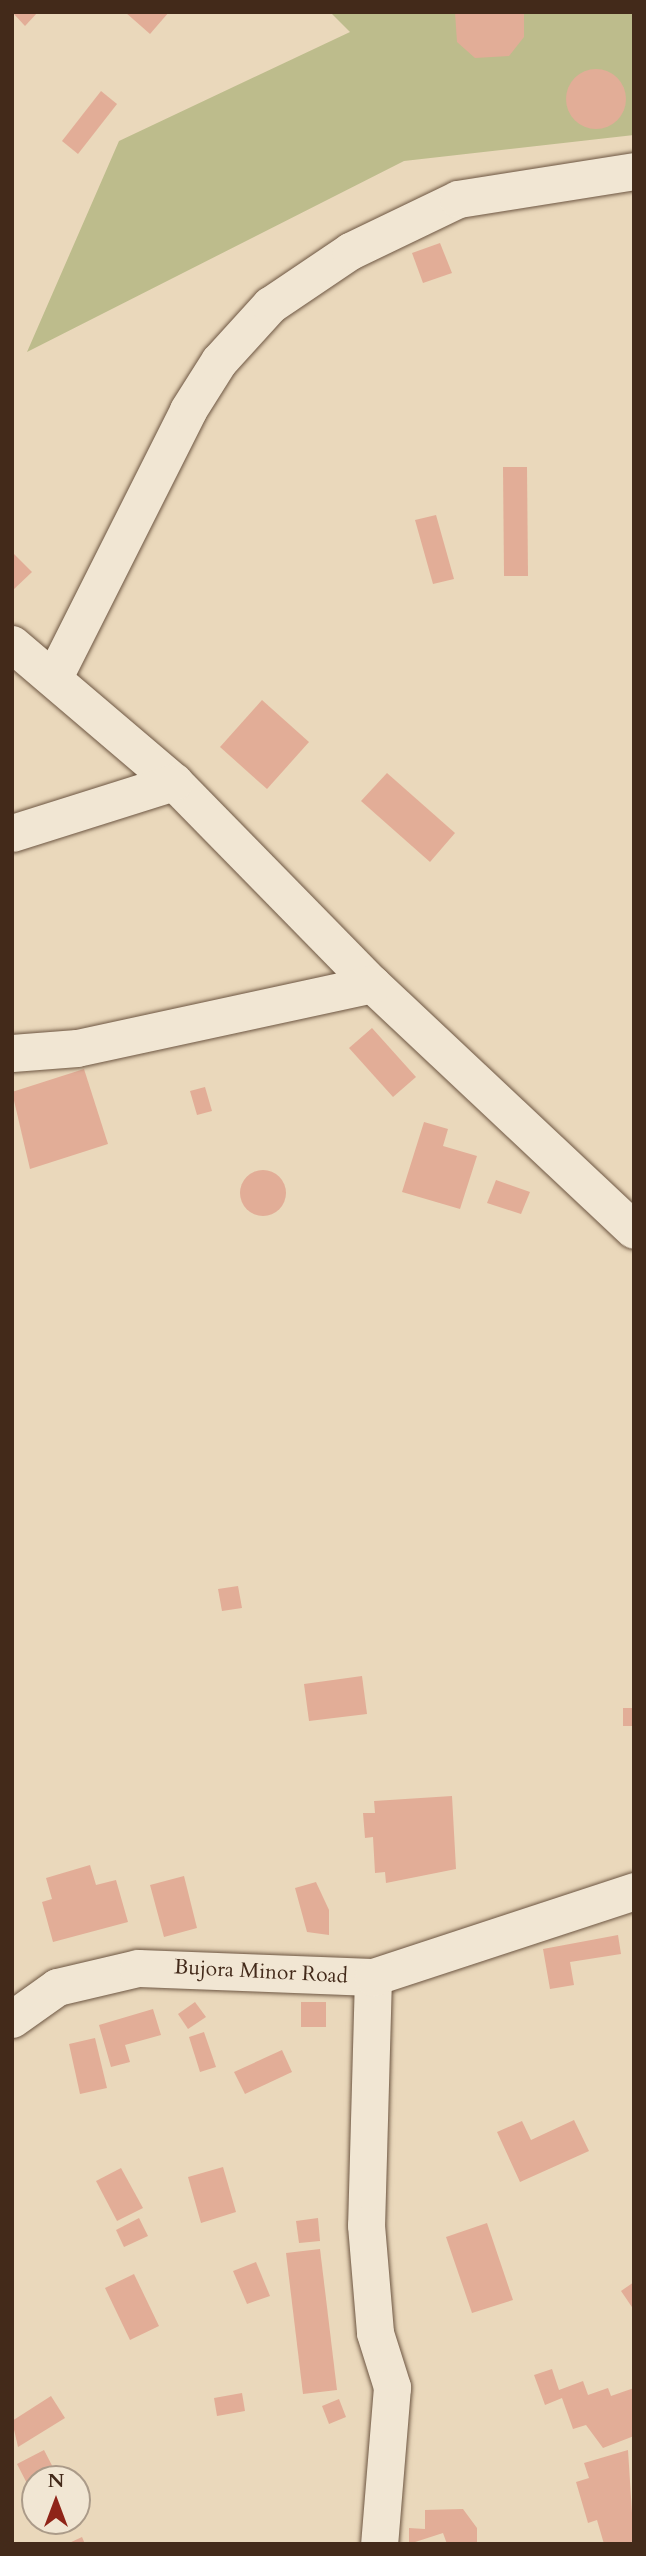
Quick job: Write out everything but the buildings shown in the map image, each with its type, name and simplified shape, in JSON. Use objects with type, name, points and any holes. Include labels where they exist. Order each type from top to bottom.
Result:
[{"type":"street","points":[[54,677],[188,410],[219,361],[270,305],[350,251],[458,199],[634,171]]},
{"type":"street","points":[[12,644],[54,677],[174,782],[372,985],[634,1230]]},
{"type":"street","points":[[12,833],[174,782]]},
{"type":"street","points":[[12,1053],[76,1048],[372,985]]},
{"type":"street","name":"Bujora Minor Road","points":[[15,2009],[57,1987],[138,1968],[373,1977],[634,1891]]},
{"type":"street","points":[[373,1977],[366,2225],[375,2333],[392,2387],[379,2544]]},
{"type":"shaded area","points":[[330,12],[634,12],[634,135],[404,161],[27,352],[119,141],[350,32]]}]
